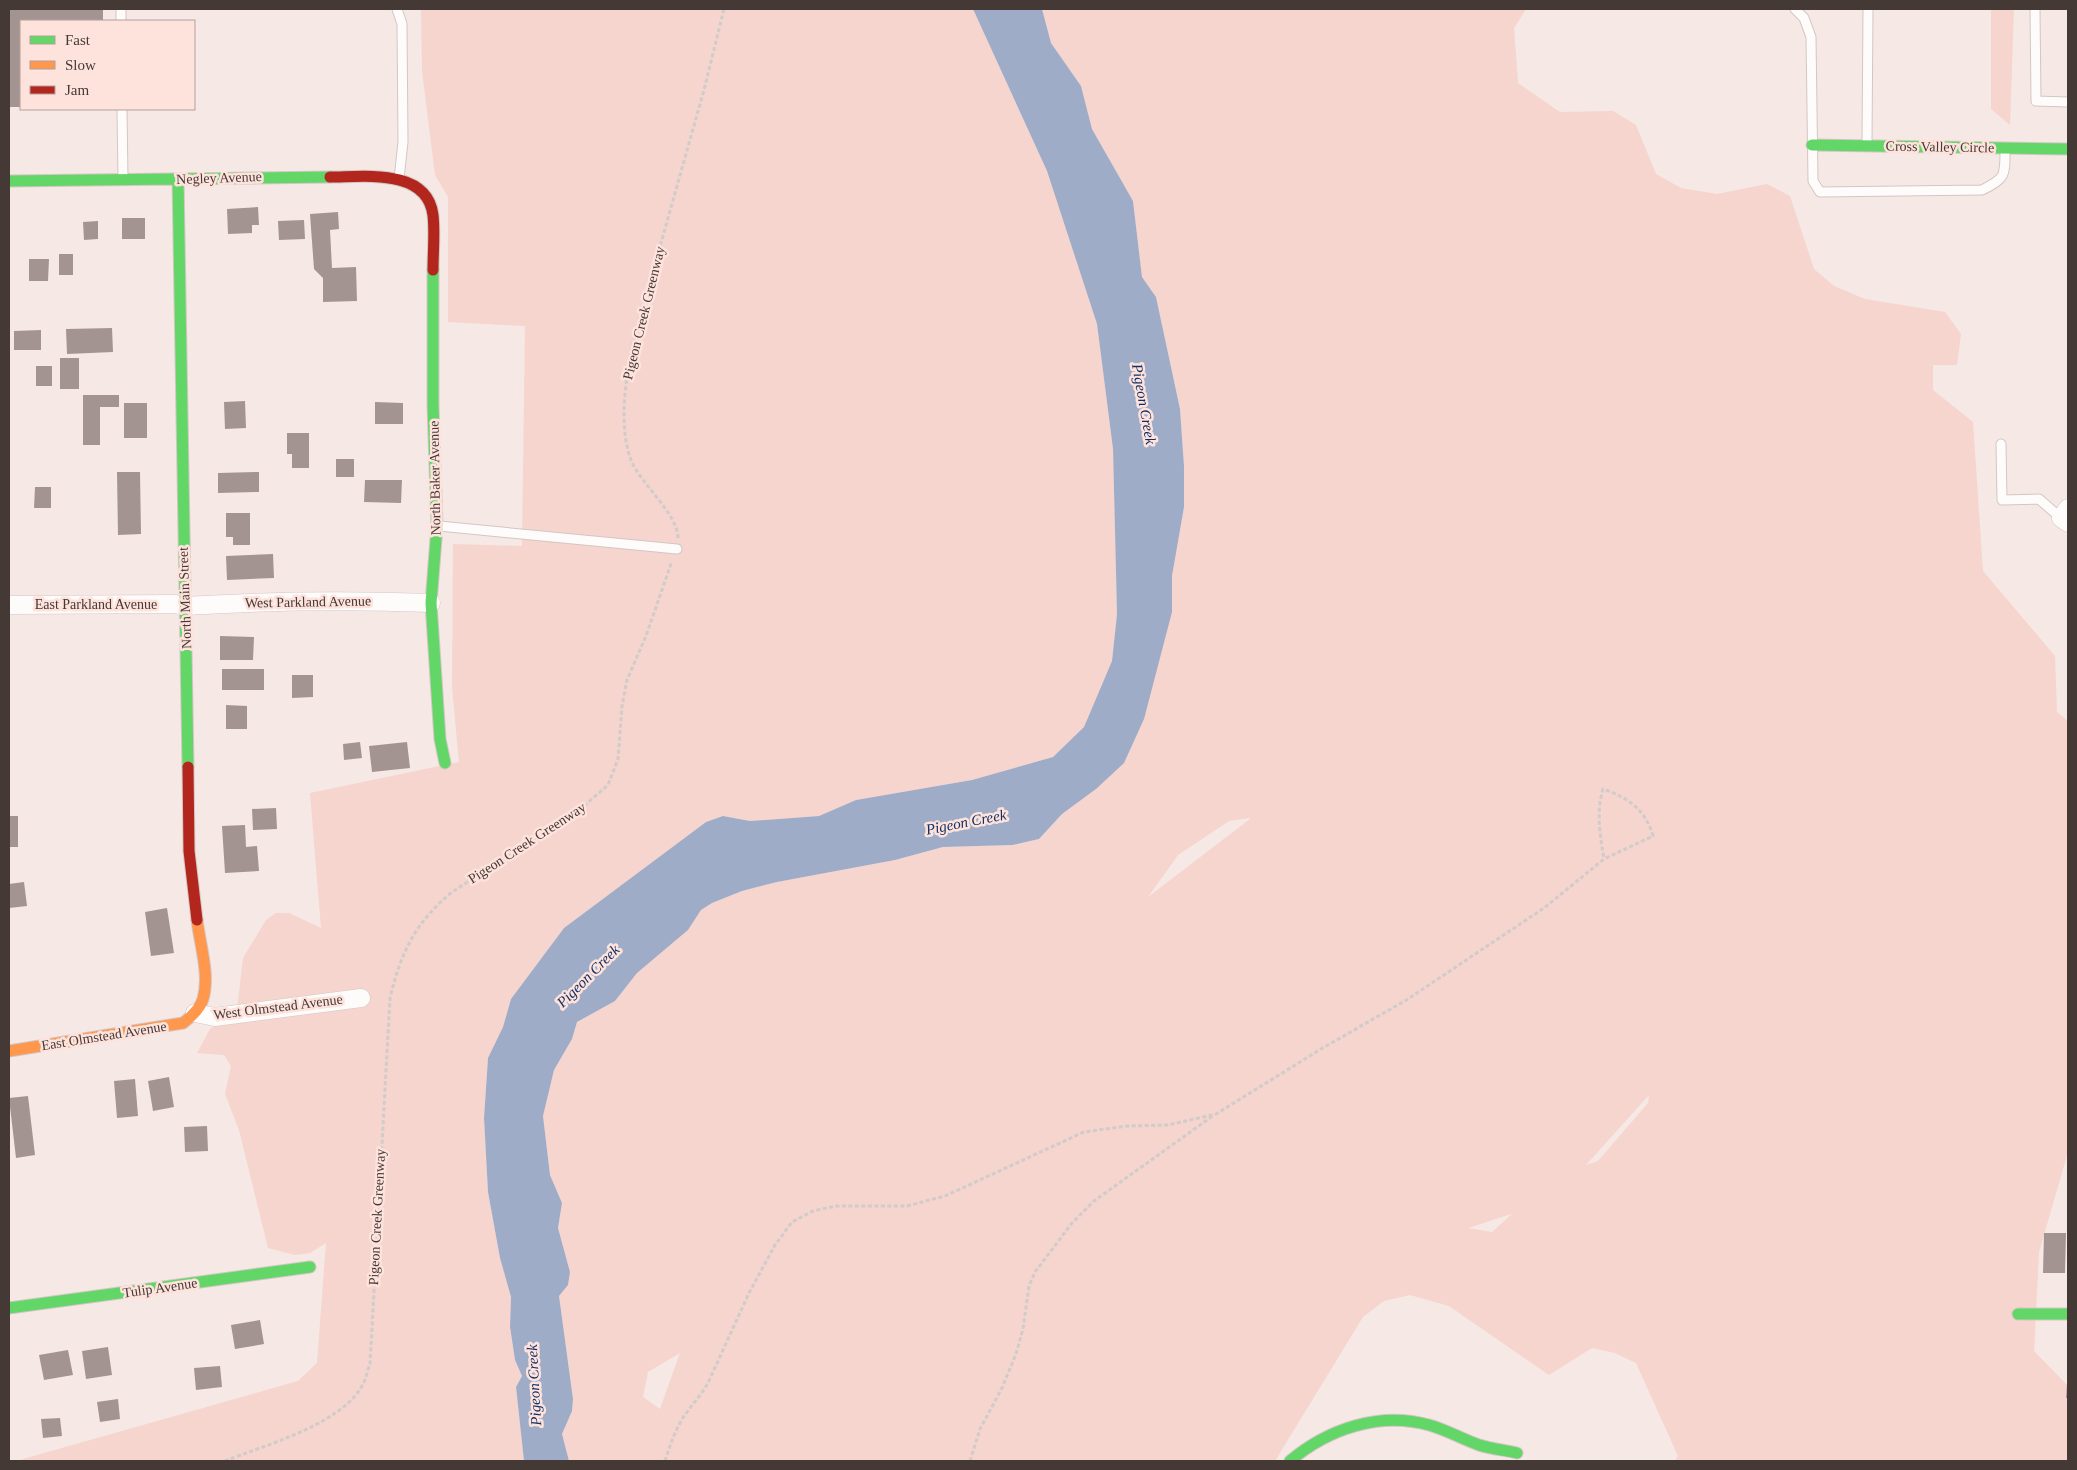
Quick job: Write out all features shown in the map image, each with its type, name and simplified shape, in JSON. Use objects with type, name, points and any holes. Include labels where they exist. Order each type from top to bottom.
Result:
[{"type":"street","name":"Cross Valley Circle","points":[[1812,145],[2068,149]]},
{"type":"street","name":"Negley Avenue","points":[[9,181],[178,180],[316,176],[399,179],[410,182],[425,194]]},
{"type":"street","name":"North Main Street","points":[[178,180],[189,851],[192,889],[205,978],[202,1000],[196,1013]]},
{"type":"street","name":"North Baker Avenue","points":[[425,194],[434,214],[433,405],[437,526],[431,603],[439,721],[445,763]]},
{"type":"street","name":"West Parkland Avenue","points":[[184,606],[246,602],[380,601],[431,603]]},
{"type":"street","name":"East Parkland Avenue","points":[[9,605],[176,604],[184,606]]},
{"type":"street","name":"West Olmstead Avenue","points":[[196,1013],[215,1017],[361,998]]},
{"type":"street","name":"East Olmstead Avenue","points":[[9,1051],[163,1028],[183,1023],[196,1013]]},
{"type":"street","name":"Tulip Avenue","points":[[9,1308],[310,1267]]},
{"type":"street","points":[[2018,1314],[2068,1314]]},
{"type":"street","points":[[1290,1461],[1318,1440],[1341,1430],[1377,1422],[1421,1422],[1439,1427],[1480,1445],[1517,1453]]},
{"type":"lane","points":[[396,9],[402,24],[403,142],[399,179]]},
{"type":"lane","points":[[1795,9],[1804,18],[1811,37],[1813,180],[1820,192],[1982,190],[2000,181],[2005,170],[2005,148]]},
{"type":"lane","points":[[1867,146],[1868,9]]},
{"type":"lane","points":[[2035,9],[2036,101],[2068,102]]},
{"type":"lane","points":[[122,110],[123,180]]},
{"type":"lane","points":[[2001,444],[2002,500],[2039,498],[2066,517]]},
{"type":"lane","points":[[437,526],[677,549]]},
{"type":"path","name":"Pigeon Creek Greenway","points":[[225,1461],[313,1426],[336,1414],[363,1386],[370,1364],[390,998],[398,965],[422,923],[436,906],[452,892],[578,811],[608,785],[618,759],[622,706],[627,680],[646,636],[677,549],[678,535],[674,522],[631,461],[626,440],[626,381],[632,346],[704,90],[724,9]]},
{"type":"path","points":[[970,1461],[973,1446],[1002,1388],[1016,1354],[1029,1286],[1035,1272],[1072,1223],[1094,1201],[1216,1114],[1321,1048],[1416,993],[1544,908],[1604,858],[1653,836],[1650,824],[1637,807],[1624,796],[1603,789],[1599,802],[1598,826],[1604,858]]},
{"type":"path","points":[[665,1461],[672,1439],[685,1416],[708,1383],[749,1293],[775,1245],[792,1222],[813,1211],[836,1206],[907,1206],[945,1196],[1084,1132],[1127,1126],[1168,1125],[1216,1114]]},
{"type":"shaded area","points":[[421,9],[973,9],[1047,171],[1097,324],[1113,449],[1117,614],[1112,661],[1084,727],[1053,757],[972,780],[856,800],[819,816],[750,821],[723,816],[706,822],[564,928],[511,999],[503,1027],[488,1058],[484,1118],[488,1192],[500,1258],[511,1297],[510,1328],[515,1360],[522,1376],[516,1387],[524,1461],[16,1461],[298,1381],[317,1363],[326,1243],[310,1253],[295,1255],[268,1248],[239,1130],[225,1094],[231,1066],[224,1055],[197,1053],[210,1029],[237,1010],[243,958],[266,920],[276,913],[289,913],[321,928],[310,793],[459,762],[452,688],[453,544],[522,546],[525,326],[448,322],[448,197],[435,175],[422,71]]},
{"type":"shaded area","points":[[1042,9],[1526,9],[1514,28],[1518,83],[1560,112],[1613,111],[1636,125],[1656,174],[1681,188],[1717,194],[1767,184],[1790,196],[1814,269],[1834,286],[1865,299],[1945,312],[1961,334],[1957,365],[1933,365],[1933,390],[1973,422],[1983,571],[2055,656],[2057,712],[2068,721],[2068,1152],[2039,1252],[2034,1351],[2068,1386],[2068,1461],[1675,1461],[1678,1456],[1636,1363],[1615,1353],[1592,1348],[1549,1375],[1449,1306],[1410,1295],[1384,1301],[1363,1317],[1275,1461],[569,1461],[562,1434],[572,1411],[573,1399],[559,1296],[568,1285],[570,1272],[558,1228],[562,1203],[550,1175],[543,1116],[554,1070],[572,1039],[577,1022],[615,1001],[637,973],[688,930],[701,910],[712,903],[742,891],[777,882],[895,860],[943,847],[1013,845],[1039,839],[1062,814],[1096,789],[1172,612],[1172,576],[1184,507],[1184,466],[1180,409],[1156,297],[1142,277],[1133,201],[1092,129],[1081,86],[1051,43]],"holes":[[[1250,818],[1148,897],[1178,855],[1229,821]],[[1649,1095],[1648,1103],[1598,1161],[1586,1165]],[[1512,1214],[1492,1232],[1468,1228]],[[680,1353],[660,1409],[643,1397],[648,1372]]]},
{"type":"shaded area","points":[[1991,9],[2014,9],[2010,125],[1991,109]]},
{"type":"water","name":"Pigeon Creek","points":[[973,9],[1042,9],[1051,43],[1081,86],[1092,129],[1133,201],[1142,277],[1156,297],[1180,409],[1184,466],[1184,507],[1172,576],[1172,612],[1144,719],[1124,763],[1096,789],[1062,814],[1039,839],[1013,845],[943,847],[895,860],[777,882],[742,891],[712,903],[701,910],[688,930],[637,973],[615,1001],[577,1022],[572,1039],[554,1070],[543,1116],[550,1175],[562,1203],[558,1228],[570,1272],[568,1285],[559,1296],[573,1399],[572,1411],[562,1434],[569,1461],[524,1461],[516,1387],[522,1376],[515,1360],[510,1327],[511,1297],[500,1258],[488,1192],[484,1118],[488,1058],[503,1027],[511,999],[564,928],[706,822],[723,816],[750,821],[819,816],[856,800],[972,780],[1053,757],[1084,727],[1112,661],[1117,614],[1113,449],[1097,324],[1047,171]]},
{"type":"building","points":[[9,9],[103,9],[103,20],[20,20],[20,107],[9,107]]},
{"type":"building","points":[[258,207],[259,225],[252,225],[252,233],[228,234],[227,209]]},
{"type":"building","points":[[338,212],[339,229],[330,230],[332,268],[356,267],[357,301],[323,302],[323,278],[314,269],[310,214]]},
{"type":"building","points":[[122,218],[145,218],[145,239],[122,239]]},
{"type":"building","points":[[304,220],[305,239],[279,240],[278,221]]},
{"type":"building","points":[[98,221],[98,239],[84,240],[83,222]]},
{"type":"building","points":[[59,254],[73,254],[73,275],[59,275]]},
{"type":"building","points":[[29,259],[49,259],[48,281],[29,281]]},
{"type":"building","points":[[112,328],[113,352],[67,354],[66,329]]},
{"type":"building","points":[[41,330],[41,350],[14,350],[14,331]]},
{"type":"building","points":[[60,358],[79,358],[79,389],[60,389]]},
{"type":"building","points":[[36,366],[52,366],[52,386],[36,386]]},
{"type":"building","points":[[83,395],[119,395],[119,407],[100,407],[100,445],[83,445]]},
{"type":"building","points":[[245,401],[246,428],[225,429],[224,402]]},
{"type":"building","points":[[375,402],[403,403],[403,424],[375,424]]},
{"type":"building","points":[[124,403],[147,403],[147,438],[124,438]]},
{"type":"building","points":[[287,433],[309,433],[309,468],[292,468],[292,454],[287,454]]},
{"type":"building","points":[[336,459],[354,459],[354,477],[336,477]]},
{"type":"building","points":[[117,472],[140,472],[141,534],[118,535]]},
{"type":"building","points":[[259,472],[259,492],[218,493],[218,473]]},
{"type":"building","points":[[365,480],[402,480],[401,503],[364,502]]},
{"type":"building","points":[[35,487],[51,487],[51,508],[34,508]]},
{"type":"building","points":[[226,513],[250,513],[250,545],[233,545],[233,537],[226,537]]},
{"type":"building","points":[[273,554],[274,578],[227,580],[226,556]]},
{"type":"building","points":[[220,636],[254,637],[253,660],[220,660]]},
{"type":"building","points":[[222,669],[264,669],[264,690],[222,690]]},
{"type":"building","points":[[292,675],[313,675],[313,697],[292,698]]},
{"type":"building","points":[[226,705],[247,706],[247,729],[226,729]]},
{"type":"building","points":[[360,742],[362,758],[344,760],[343,744]]},
{"type":"building","points":[[407,742],[410,768],[372,772],[369,746]]},
{"type":"building","points":[[276,808],[277,829],[253,830],[252,809]]},
{"type":"building","points":[[9,816],[18,816],[18,847],[9,847]]},
{"type":"building","points":[[245,825],[246,847],[257,846],[259,871],[225,873],[222,826]]},
{"type":"building","points":[[24,882],[27,906],[9,908],[9,884]]},
{"type":"building","points":[[167,908],[174,953],[151,956],[145,912]]},
{"type":"building","points":[[169,1077],[174,1107],[153,1111],[148,1081]]},
{"type":"building","points":[[135,1079],[138,1116],[117,1118],[114,1081]]},
{"type":"building","points":[[28,1096],[35,1155],[16,1158],[9,1098]]},
{"type":"building","points":[[207,1126],[208,1151],[185,1152],[184,1127]]},
{"type":"building","points":[[2044,1233],[2066,1233],[2065,1273],[2043,1273]]},
{"type":"building","points":[[260,1320],[264,1344],[235,1349],[231,1325]]},
{"type":"building","points":[[108,1347],[112,1375],[86,1379],[82,1351]]},
{"type":"building","points":[[68,1350],[73,1375],[44,1380],[39,1355]]},
{"type":"building","points":[[220,1366],[222,1387],[196,1390],[194,1368]]},
{"type":"building","points":[[2067,1384],[2068,1398],[2066,1398]]},
{"type":"building","points":[[118,1399],[120,1419],[100,1422],[97,1402]]},
{"type":"building","points":[[60,1418],[62,1436],[43,1438],[41,1419]]},
{"type":"traffic: fast","points":[[1812,145],[2068,149]]},
{"type":"traffic: fast","points":[[9,181],[330,177]]},
{"type":"traffic: fast","points":[[178,179],[188,767]]},
{"type":"traffic: fast","points":[[433,270],[433,405],[437,526],[431,603],[440,739],[445,763]]},
{"type":"traffic: fast","points":[[9,1308],[310,1267]]},
{"type":"traffic: fast","points":[[2018,1314],[2068,1314]]},
{"type":"traffic: fast","points":[[1290,1461],[1321,1440],[1338,1432],[1355,1426],[1392,1420],[1411,1421],[1429,1425],[1488,1448],[1517,1453]]},
{"type":"traffic: slow","points":[[9,1051],[183,1023],[200,1006],[205,990],[204,960],[197,920]]},
{"type":"traffic: jam","points":[[330,177],[392,178],[407,182],[419,189],[428,200],[433,215],[433,270]]},
{"type":"traffic: jam","points":[[188,767],[189,851],[197,920]]}]
